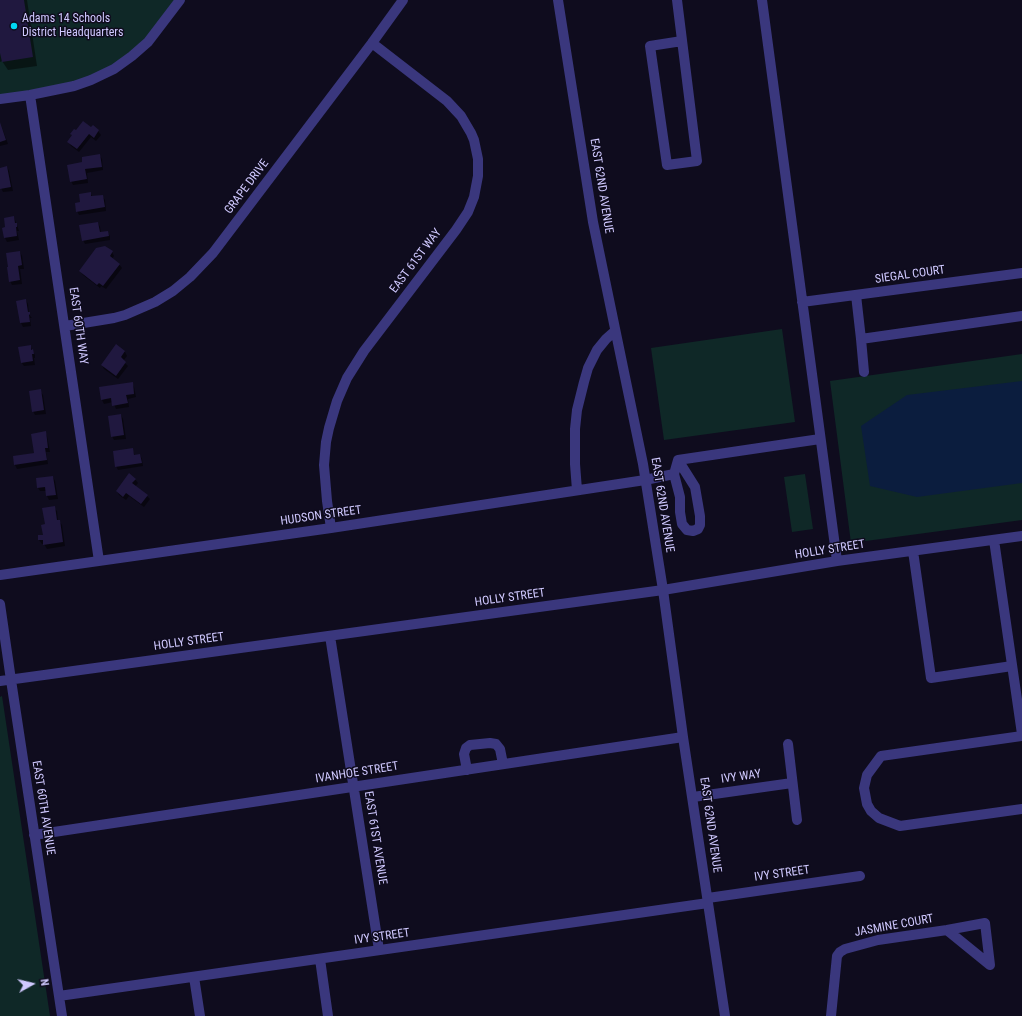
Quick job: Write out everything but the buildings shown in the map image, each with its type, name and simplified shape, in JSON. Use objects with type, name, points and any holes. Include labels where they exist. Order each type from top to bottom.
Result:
[{"type":"street","points":[[0,99],[30,95],[74,86],[114,69],[148,42],[180,0]]},
{"type":"street","name":"GRAPE DRIVE","points":[[65,326],[125,315],[155,302],[173,291],[190,277],[213,253],[403,0]]},
{"type":"street","name":"EAST 62ND AVENUE","points":[[558,0],[593,222],[625,373],[645,480],[663,590],[683,737],[725,1016]]},
{"type":"street","points":[[677,0],[697,161],[667,165],[650,46],[682,41]]},
{"type":"street","points":[[762,0],[836,561]]},
{"type":"street","name":"EAST 61ST WAY","points":[[331,528],[324,465],[328,428],[337,401],[347,378],[364,351],[468,212],[474,197],[478,176],[478,159],[474,140],[461,116],[447,101],[372,43]]},
{"type":"street","name":"EAST 60TH WAY","points":[[30,95],[99,561]]},
{"type":"street","name":"SIEGAL COURT","points":[[802,302],[1022,273]]},
{"type":"street","points":[[856,295],[864,372]]},
{"type":"street","points":[[861,339],[1022,316]]},
{"type":"street","points":[[577,490],[575,429],[577,410],[588,368],[597,350],[615,331]]},
{"type":"street","points":[[678,460],[820,439]]},
{"type":"street","points":[[678,460],[695,487],[697,496],[700,525],[698,529],[693,531],[687,530],[682,524],[680,497],[674,474],[678,460]]},
{"type":"street","name":"HUDSON STREET","points":[[0,575],[331,528],[645,480],[674,474]]},
{"type":"street","name":"HOLLY STREET","points":[[0,681],[663,590],[836,561],[1022,536]]},
{"type":"street","points":[[994,540],[1012,666],[1019,700],[1022,735],[881,756],[866,775],[864,788],[867,804],[871,811],[879,818],[900,826],[1022,809]]},
{"type":"street","points":[[913,551],[931,678],[1012,666]]},
{"type":"street","name":"EAST 60TH AVENUE","points":[[0,604],[10,680],[62,1016]]},
{"type":"street","name":"EAST 61ST AVENUE","points":[[330,636],[379,950]]},
{"type":"street","name":"IVANHOE STREET","points":[[34,835],[683,737]]},
{"type":"street","points":[[467,770],[464,754],[466,748],[470,745],[490,743],[496,744],[500,749],[503,764]]},
{"type":"street","points":[[788,744],[797,820]]},
{"type":"street","name":"IVY WAY","points":[[693,797],[792,783]]},
{"type":"street","name":"IVY STREET","points":[[59,996],[708,901],[860,876]]},
{"type":"street","name":"JASMINE COURT","points":[[830,1016],[837,956],[845,949],[878,940],[985,923],[990,964],[947,930]]},
{"type":"street","points":[[320,959],[328,1016]]},
{"type":"street","points":[[194,977],[200,1016]]},
{"type":"green space","points":[[0,0],[180,0],[148,42],[101,76],[0,99]]},
{"type":"green space","points":[[782,329],[795,422],[664,440],[651,348]]},
{"type":"green space","points":[[1022,354],[1022,520],[851,543],[830,381]]},
{"type":"green space","points":[[805,474],[813,529],[792,532],[784,477]]},
{"type":"green space","points":[[2,696],[50,1016],[0,1016],[0,697]]},
{"type":"water","points":[[1022,381],[1022,483],[917,497],[870,486],[861,426],[907,395]]},
{"type":"place","name":"Adams 14 Schools District Headquarters","points":[[14,26]]}]
